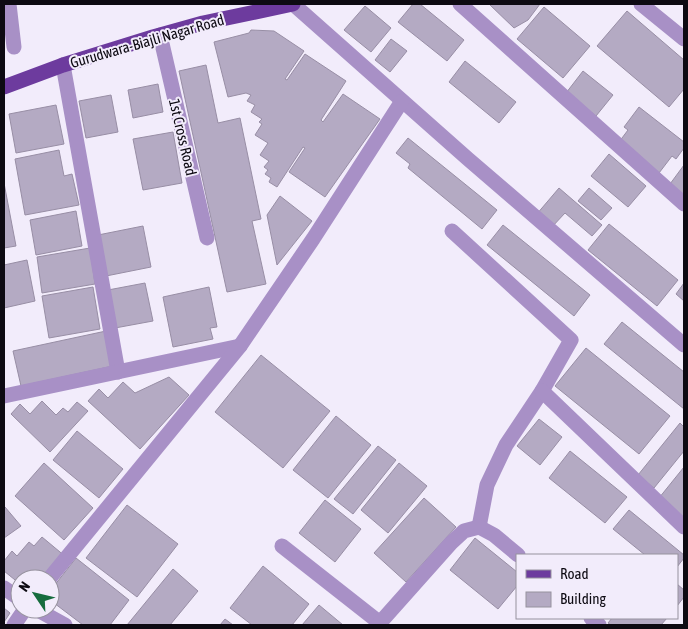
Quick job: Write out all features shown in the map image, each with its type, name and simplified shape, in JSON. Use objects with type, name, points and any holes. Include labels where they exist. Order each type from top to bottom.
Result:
[{"type":"main road","name":"Gurudwara-Biajli Nagar Road","points":[[4,87],[63,65],[203,23],[293,4]]},
{"type":"street","points":[[10,4],[14,47]]},
{"type":"street","points":[[293,4],[684,345]]},
{"type":"street","points":[[460,4],[684,204]]},
{"type":"street","points":[[641,4],[684,39]]},
{"type":"street","name":"1st Cross Road","points":[[160,36],[207,238]]},
{"type":"street","points":[[63,65],[118,372]]},
{"type":"street","points":[[57,569],[240,346],[313,239],[402,101]]},
{"type":"street","points":[[452,231],[571,340],[542,391],[506,445],[498,461],[487,485],[479,527]]},
{"type":"street","points":[[4,393],[118,372],[240,346]]},
{"type":"street","points":[[542,391],[684,527]]},
{"type":"street","points":[[282,546],[379,624],[464,531],[479,527],[494,535],[517,554]]},
{"type":"building","points":[[413,4],[420,4],[464,40],[447,61],[398,22]]},
{"type":"building","points":[[489,4],[540,4],[528,20],[514,28]]},
{"type":"building","points":[[365,6],[391,28],[371,52],[344,30]]},
{"type":"building","points":[[544,7],[590,46],[563,78],[517,39]]},
{"type":"building","points":[[627,11],[684,60],[684,89],[669,107],[597,46]]},
{"type":"building","points":[[251,30],[274,31],[304,51],[285,79],[287,80],[305,54],[346,81],[321,120],[323,122],[343,94],[380,119],[325,197],[289,172],[305,148],[303,147],[277,187],[269,182],[271,178],[265,174],[268,170],[264,167],[269,161],[260,155],[268,143],[255,135],[262,124],[259,122],[262,119],[251,112],[255,105],[247,101],[251,95],[246,93],[228,97],[214,42],[249,33]]},
{"type":"building","points":[[391,39],[407,51],[390,72],[375,60]]},
{"type":"building","points":[[465,61],[516,102],[499,123],[449,82]]},
{"type":"building","points":[[206,65],[218,123],[240,118],[261,219],[252,221],[266,284],[227,292],[179,71]]},
{"type":"building","points":[[583,71],[613,95],[596,116],[566,93]]},
{"type":"building","points":[[158,84],[163,112],[133,118],[128,90]]},
{"type":"building","points":[[111,95],[118,132],[86,138],[79,101]]},
{"type":"building","points":[[56,105],[64,144],[16,153],[9,114]]},
{"type":"building","points":[[639,107],[684,142],[684,148],[676,159],[672,156],[659,173],[619,142],[628,130],[624,127]]},
{"type":"building","points":[[173,132],[182,183],[143,190],[133,139]]},
{"type":"building","points":[[408,138],[497,210],[482,229],[408,168],[410,164],[396,153]]},
{"type":"building","points":[[59,150],[64,176],[72,174],[79,205],[25,215],[15,159]]},
{"type":"building","points":[[609,154],[646,186],[628,207],[591,176]]},
{"type":"building","points":[[684,165],[684,195],[670,184]]},
{"type":"building","points":[[4,183],[16,246],[4,248]]},
{"type":"building","points":[[559,188],[602,225],[592,236],[565,213],[551,228],[536,215]]},
{"type":"building","points":[[589,188],[612,208],[601,220],[578,201]]},
{"type":"building","points":[[280,196],[312,221],[277,265],[267,215]]},
{"type":"building","points":[[76,211],[82,246],[36,255],[30,220]]},
{"type":"building","points":[[609,224],[678,280],[657,306],[588,250]]},
{"type":"building","points":[[503,225],[590,295],[574,316],[487,245]]},
{"type":"building","points":[[143,226],[151,267],[106,276],[98,235]]},
{"type":"building","points":[[90,248],[95,284],[42,293],[37,257]]},
{"type":"building","points":[[27,260],[35,301],[4,308],[4,265]]},
{"type":"building","points":[[145,283],[153,321],[115,328],[108,290]]},
{"type":"building","points":[[684,283],[684,301],[676,294]]},
{"type":"building","points":[[93,287],[100,329],[49,338],[42,296]]},
{"type":"building","points":[[209,287],[217,327],[210,328],[213,339],[173,347],[163,297]]},
{"type":"building","points":[[622,322],[684,372],[684,409],[604,344]]},
{"type":"building","points":[[106,331],[113,366],[21,386],[13,351]]},
{"type":"building","points":[[586,348],[670,416],[639,454],[555,386]]},
{"type":"building","points":[[261,355],[330,411],[283,468],[215,412]]},
{"type":"building","points":[[169,377],[189,395],[140,449],[88,401],[99,389],[108,398],[123,382],[135,393]]},
{"type":"building","points":[[42,401],[56,415],[63,408],[68,412],[77,402],[88,411],[50,452],[11,414],[20,404],[30,414]]},
{"type":"building","points":[[336,416],[371,445],[328,498],[293,470]]},
{"type":"building","points":[[539,419],[562,437],[540,465],[517,446]]},
{"type":"building","points":[[680,423],[684,427],[684,451],[654,488],[638,475]]},
{"type":"building","points":[[77,431],[123,469],[99,498],[53,460]]},
{"type":"building","points":[[378,446],[396,460],[353,514],[334,499]]},
{"type":"building","points":[[570,451],[627,497],[605,523],[549,478]]},
{"type":"building","points":[[44,463],[93,508],[64,540],[15,496]]},
{"type":"building","points":[[399,463],[427,486],[388,533],[361,510]]},
{"type":"building","points":[[684,467],[684,518],[659,498]]},
{"type":"building","points":[[424,498],[456,527],[406,582],[374,553]]},
{"type":"building","points":[[325,500],[361,529],[335,562],[299,533]]},
{"type":"building","points":[[127,505],[178,544],[137,597],[86,558]]},
{"type":"building","points":[[4,508],[21,526],[4,538]]},
{"type":"building","points":[[629,510],[684,555],[684,558],[678,566],[678,554],[644,554],[613,529]]},
{"type":"building","points":[[42,537],[66,557],[56,569],[10,569],[10,576],[4,571],[4,561],[12,551],[17,556],[29,542],[34,546]]},
{"type":"building","points":[[475,538],[516,571],[516,587],[498,609],[450,570]]},
{"type":"building","points":[[76,558],[129,600],[110,625],[83,625],[60,608],[60,578]]},
{"type":"building","points":[[263,566],[309,604],[292,625],[252,625],[230,608]]},
{"type":"building","points":[[173,569],[198,591],[170,625],[127,625]]},
{"type":"building","points":[[678,585],[684,590],[684,597],[678,605]]},
{"type":"building","points":[[319,605],[343,625],[302,625]]},
{"type":"building","points":[[4,608],[10,613],[4,622]]},
{"type":"building","points":[[225,619],[233,625],[220,625]]},
{"type":"building","points":[[611,619],[666,619],[661,625],[611,625],[608,623]]}]
